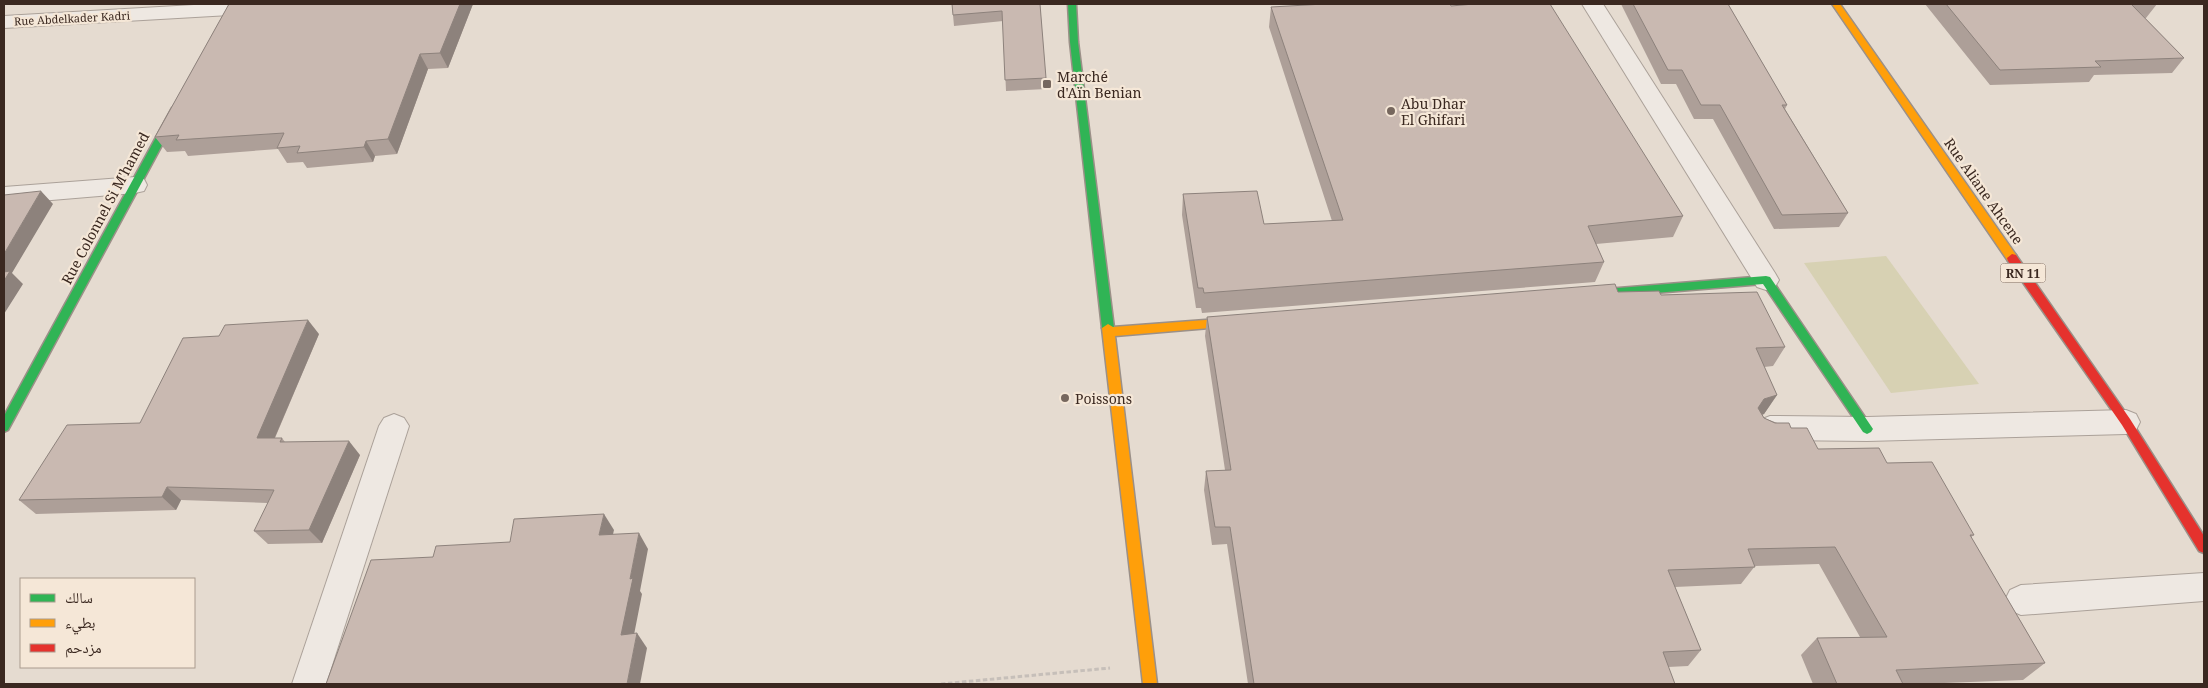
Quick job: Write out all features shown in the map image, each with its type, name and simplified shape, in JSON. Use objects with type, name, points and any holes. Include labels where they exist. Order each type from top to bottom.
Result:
[{"type":"street","points":[[1072,4],[1076,58],[1150,684]]},
{"type":"street","points":[[1592,4],[1766,280],[1867,429]]},
{"type":"street","name":"Rue Aliane Ahcene","points":[[1836,4],[2126,422],[2204,546]]},
{"type":"street","name":"Rue Abdelkader Kadri","points":[[4,22],[229,10]]},
{"type":"street","name":"Rue Colonnel Si M'hamed","points":[[4,427],[180,101]]},
{"type":"street","points":[[4,196],[135,185]]},
{"type":"street","points":[[1567,296],[1766,280]]},
{"type":"street","points":[[1109,332],[1258,320]]},
{"type":"street","points":[[1762,428],[1867,429],[2126,422]]},
{"type":"street","points":[[309,684],[394,426]]},
{"type":"street","points":[[2021,600],[2204,587]]},
{"type":"path","points":[[941,684],[1148,664]]},
{"type":"shaded area","points":[[1886,256],[1979,384],[1891,393],[1804,263]]},
{"type":"building","points":[[229,4],[460,4],[440,53],[420,54],[388,139],[366,141],[364,147],[297,153],[300,146],[277,148],[284,133],[176,140],[179,135],[155,137]]},
{"type":"building","points":[[952,4],[1040,4],[1046,78],[1005,80],[1002,11],[953,15]]},
{"type":"building","points":[[1324,4],[1450,4],[1451,6],[1474,4],[1550,4],[1683,216],[1588,226],[1604,262],[1204,293],[1203,288],[1198,288],[1183,194],[1257,191],[1264,224],[1343,220],[1271,7]]},
{"type":"building","points":[[1633,4],[1728,4],[1787,105],[1782,105],[1848,213],[1782,215],[1720,105],[1701,105],[1682,70],[1668,70]]},
{"type":"building","points":[[1946,4],[2131,4],[2184,58],[2095,61],[2101,67],[2000,70]]},
{"type":"building","points":[[41,191],[4,254],[4,195]]},
{"type":"building","points":[[10,271],[4,281],[4,272]]},
{"type":"building","points":[[1615,284],[1618,292],[1659,291],[1661,295],[1757,292],[1785,347],[1756,348],[1777,395],[1764,399],[1758,408],[1764,418],[1775,423],[1789,423],[1791,428],[1807,428],[1818,449],[1879,448],[1887,463],[1932,462],[1974,535],[1970,535],[2045,663],[1896,670],[1903,684],[1837,684],[1817,638],[1887,637],[1835,547],[1748,549],[1755,567],[1668,570],[1701,650],[1663,652],[1675,684],[1254,684],[1230,527],[1215,527],[1206,471],[1231,470],[1207,317]]},
{"type":"building","points":[[308,320],[257,438],[282,438],[280,442],[349,441],[309,530],[254,531],[274,490],[167,487],[162,497],[19,500],[67,425],[140,423],[183,338],[219,336],[225,325]]},
{"type":"building","points":[[604,514],[599,535],[639,533],[630,579],[633,578],[621,635],[637,633],[627,684],[326,684],[371,560],[433,557],[436,546],[510,542],[514,519]]},
{"type":"traffic: fast","points":[[1072,4],[1074,42],[1108,328]]},
{"type":"traffic: fast","points":[[4,427],[177,108]]},
{"type":"traffic: fast","points":[[1582,295],[1766,280],[1867,429]]},
{"type":"traffic: slow","points":[[1836,4],[2012,258]]},
{"type":"traffic: slow","points":[[1109,332],[1245,321]]},
{"type":"traffic: slow","points":[[1108,328],[1150,684]]},
{"type":"traffic: jam","points":[[2012,258],[2126,422],[2204,547]]},
{"type":"place","name":"Marché d'Aïn Benian","points":[[1047,84]]},
{"type":"place","name":"Abu Dhar El Ghifari","points":[[1391,111]]},
{"type":"place","name":"Poissons","points":[[1065,398]]}]
